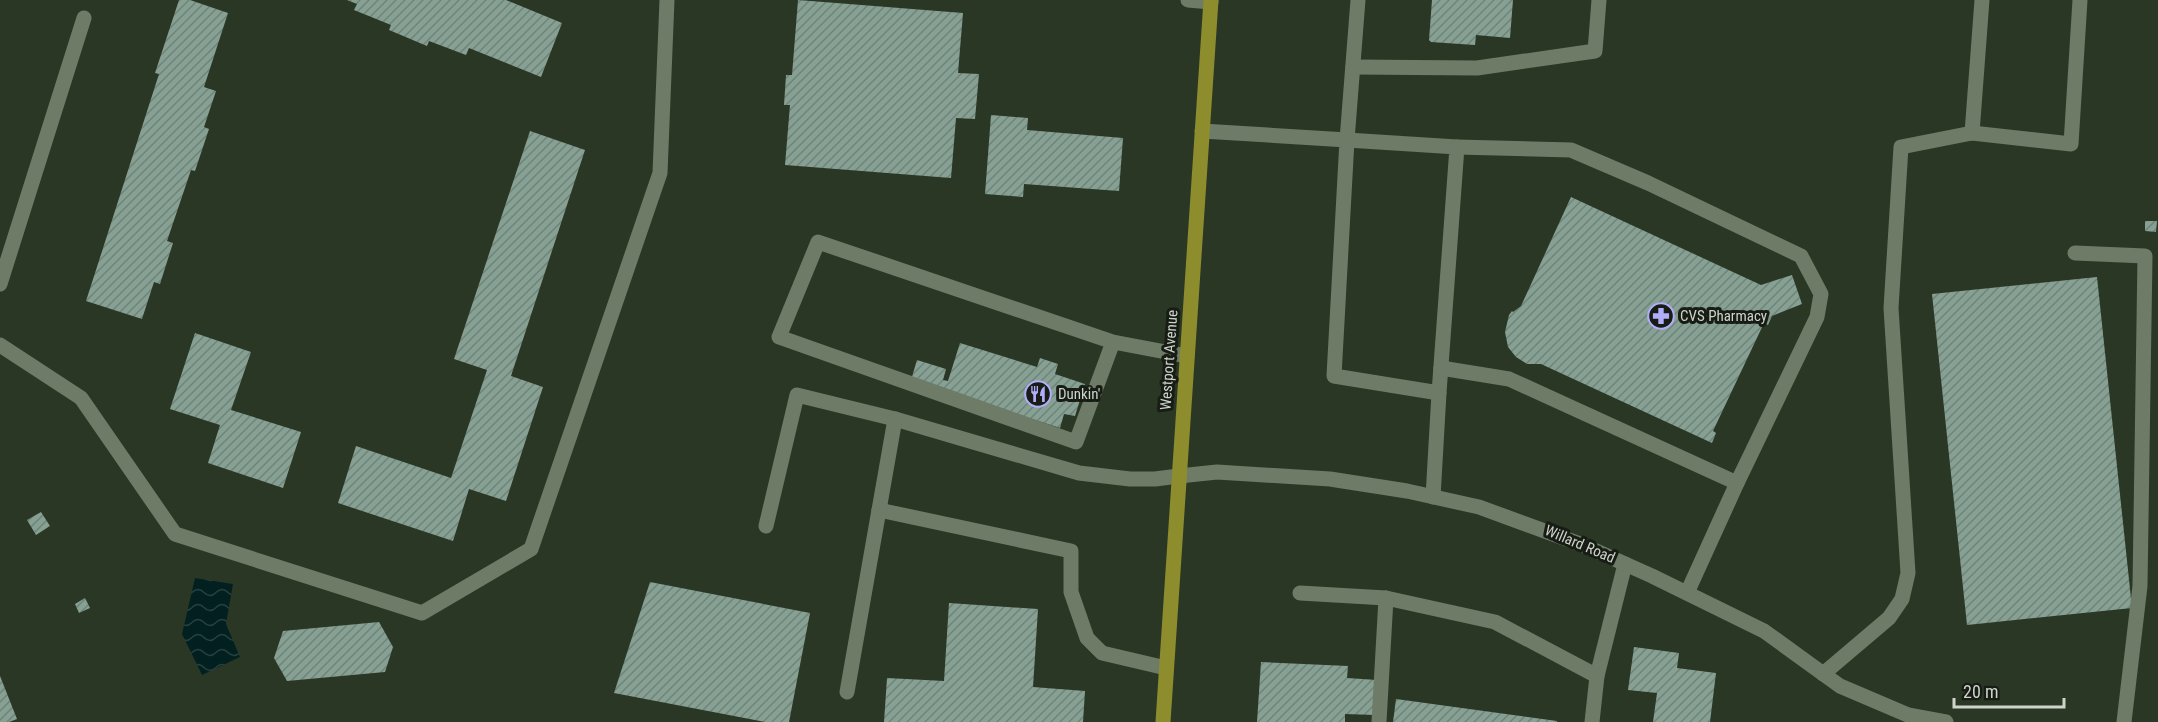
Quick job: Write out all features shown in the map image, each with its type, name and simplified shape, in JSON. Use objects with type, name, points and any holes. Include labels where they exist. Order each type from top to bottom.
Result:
[{"type":"main road","name":"Westport Avenue","points":[[1163,722],[1211,1]]},
{"type":"street","points":[[0,345],[81,398],[175,534],[422,613],[531,549],[660,173],[667,0]]},
{"type":"street","points":[[1188,0],[1211,1]]},
{"type":"street","points":[[1358,0],[1347,140],[1334,376],[1439,393]]},
{"type":"street","points":[[1353,67],[1477,68],[1595,51],[1599,0]]},
{"type":"street","points":[[1972,133],[1982,0]]},
{"type":"street","points":[[1823,674],[1888,618],[1902,599],[1908,573],[1891,308],[1901,147],[1972,133],[2071,144],[2080,0]]},
{"type":"street","points":[[0,284],[84,18]]},
{"type":"street","points":[[1202,131],[1457,147],[1572,150],[1648,183],[1800,256],[1821,294],[1817,317],[1687,593]]},
{"type":"street","points":[[1433,497],[1457,147]]},
{"type":"street","points":[[1113,342],[1076,442],[779,337],[818,242],[1113,342],[1187,356]]},
{"type":"street","points":[[2075,253],[2145,256],[2140,586],[2124,722]]},
{"type":"street","points":[[1441,368],[1509,379],[1737,483]]},
{"type":"street","name":"Willard Road","points":[[766,526],[797,395],[895,418],[1079,473],[1130,479],[1155,479],[1217,472],[1255,473],[1330,479],[1407,491],[1479,507],[1537,526],[1625,564],[1764,631],[1840,686],[1907,718],[1946,722]]},
{"type":"street","points":[[847,692],[895,418]]},
{"type":"street","points":[[879,510],[1071,551],[1071,592],[1087,638],[1102,652],[1166,668]]},
{"type":"street","points":[[1592,722],[1597,676],[1625,564]]},
{"type":"street","points":[[1300,592],[1386,598],[1495,622],[1597,676]]},
{"type":"street","points":[[1379,722],[1386,598]]},
{"type":"water","points":[[195,578],[233,584],[226,624],[240,657],[202,675],[182,634]]},
{"type":"building","points":[[179,0],[190,0],[228,13],[204,87],[216,91],[204,127],[209,129],[195,171],[191,170],[167,241],[173,243],[160,284],[154,282],[142,319],[86,301],[159,74],[155,73]]},
{"type":"building","points":[[347,0],[506,0],[562,23],[541,77],[469,48],[466,55],[429,41],[427,46],[389,30],[391,25],[354,10],[357,4]]},
{"type":"building","points":[[798,0],[963,13],[958,73],[979,74],[975,119],[956,118],[951,178],[785,165],[790,105],[784,105],[786,75],[792,75]]},
{"type":"building","points":[[1432,0],[1513,0],[1510,38],[1476,35],[1475,45],[1431,42],[1429,40]]},
{"type":"building","points":[[991,115],[1028,118],[1027,130],[1123,138],[1119,191],[1024,184],[1023,197],[985,194]]},
{"type":"building","points":[[530,131],[585,150],[511,376],[543,387],[506,501],[469,489],[453,541],[338,503],[356,446],[451,478],[487,370],[454,359]]},
{"type":"building","points":[[1571,197],[1761,285],[1792,275],[1802,304],[1772,316],[1768,325],[1764,323],[1713,431],[1716,433],[1712,443],[1541,364],[1527,364],[1516,357],[1508,347],[1505,332],[1509,315],[1521,306]]},
{"type":"building","points":[[2145,221],[2157,221],[2156,232],[2145,231]]},
{"type":"building","points":[[2097,277],[2132,608],[1967,625],[1932,294]]},
{"type":"building","points":[[195,333],[251,352],[231,410],[301,432],[283,488],[208,463],[220,425],[170,409]]},
{"type":"building","points":[[960,343],[1037,367],[1040,358],[1058,364],[1055,374],[1085,384],[1075,416],[1064,414],[1060,428],[911,380],[917,360],[946,369],[943,380],[948,381]]},
{"type":"building","points":[[41,512],[50,526],[36,535],[27,520]]},
{"type":"building","points":[[650,582],[810,613],[789,722],[765,722],[614,693]]},
{"type":"building","points":[[85,598],[90,608],[79,613],[75,604]]},
{"type":"building","points":[[949,603],[1038,609],[1033,687],[1085,691],[1083,722],[884,722],[887,678],[944,681]]},
{"type":"building","points":[[379,622],[393,647],[385,672],[287,681],[274,658],[283,631]]},
{"type":"building","points":[[1634,647],[1679,653],[1677,668],[1716,673],[1710,722],[1653,722],[1657,693],[1628,690]]},
{"type":"building","points":[[1261,662],[1348,666],[1347,678],[1377,680],[1375,715],[1345,714],[1345,722],[1257,722]]},
{"type":"building","points":[[0,676],[17,719],[9,722],[0,722]]},
{"type":"building","points":[[1396,699],[1557,721],[1557,722],[1393,722]]},
{"type":"place","name":"CVS Pharmacy","points":[[1661,316]]},
{"type":"place","name":"Dunkin'","points":[[1038,394]]}]
